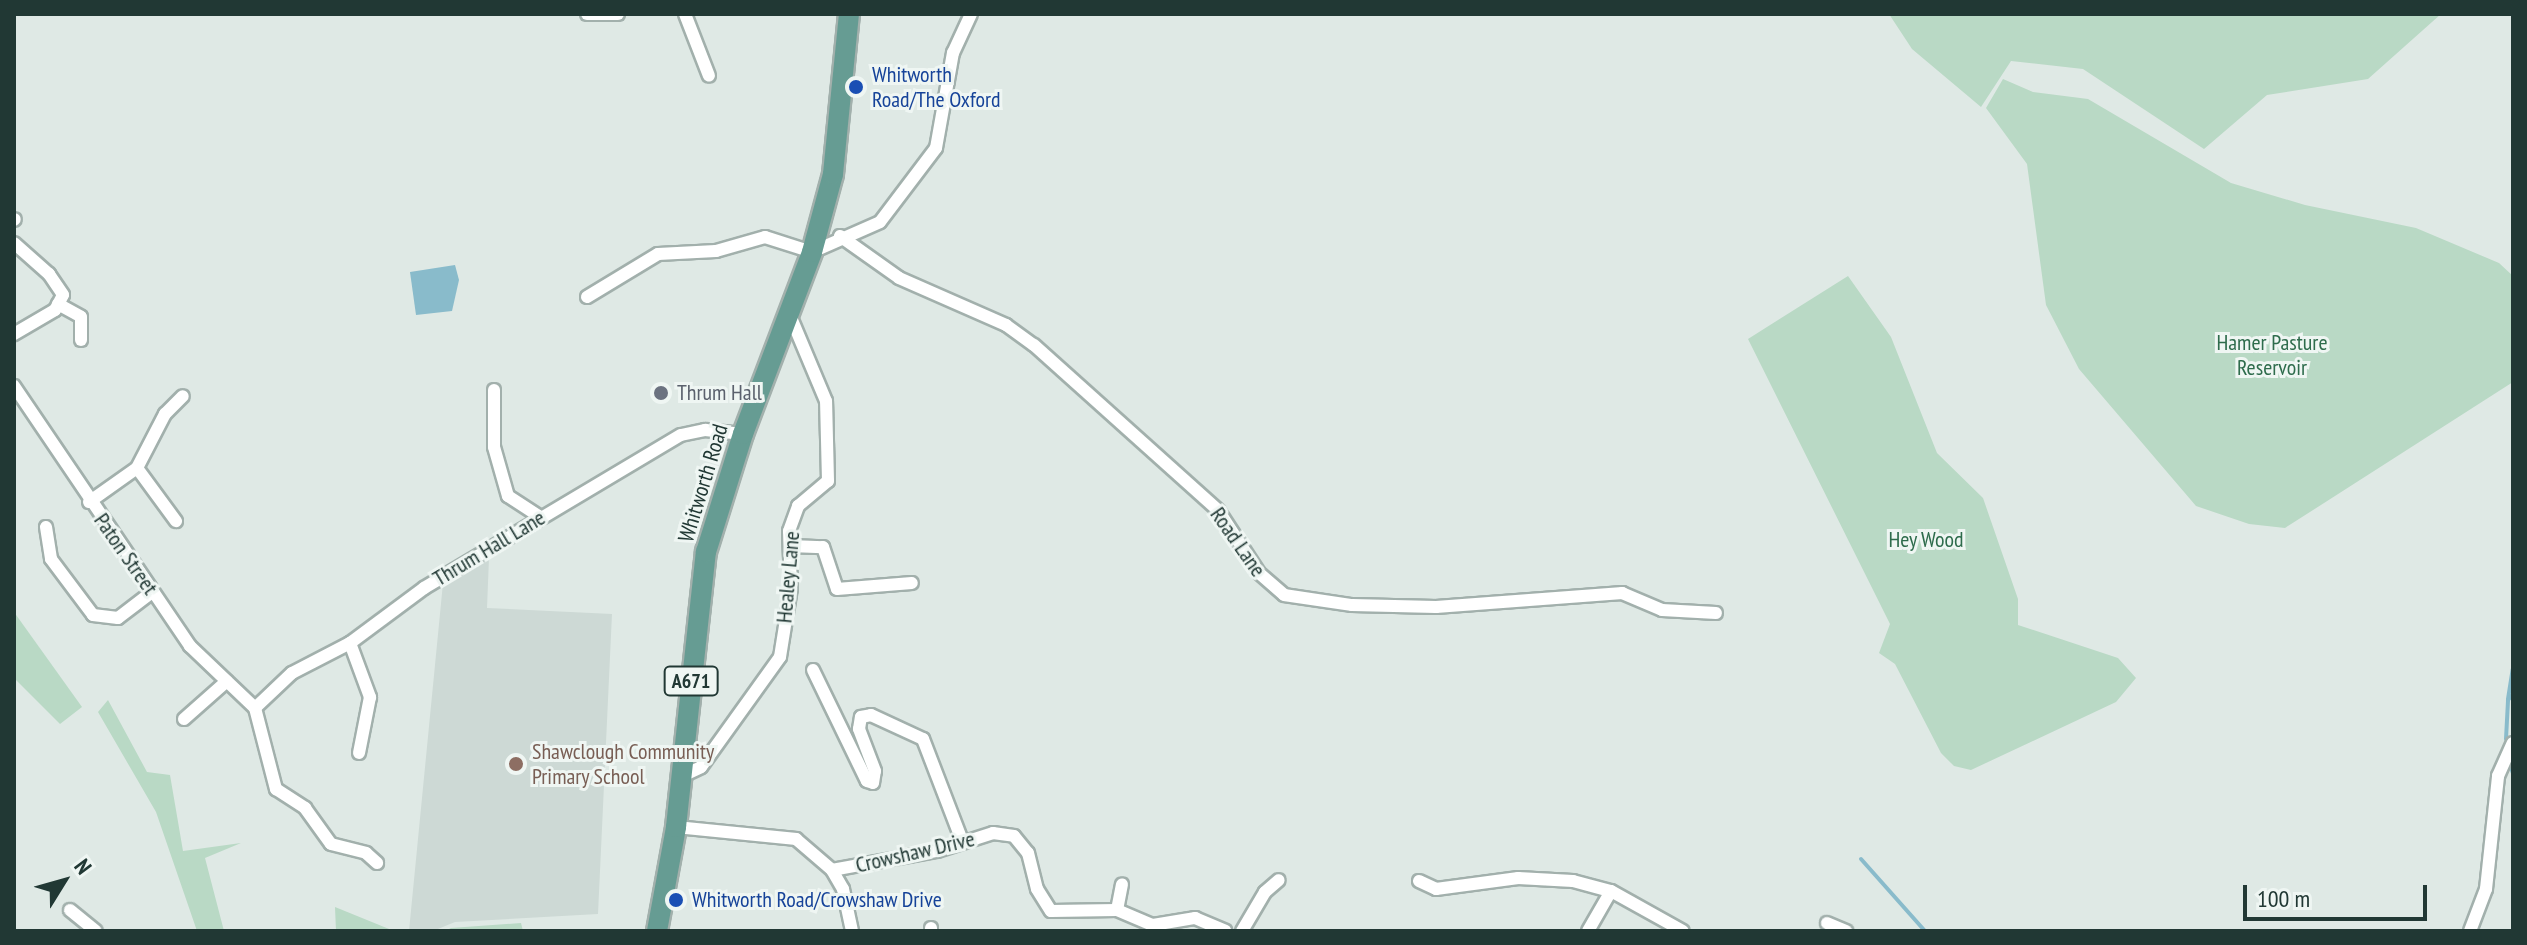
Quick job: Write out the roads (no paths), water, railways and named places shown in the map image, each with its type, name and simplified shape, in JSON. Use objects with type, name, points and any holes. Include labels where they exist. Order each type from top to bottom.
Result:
[{"type":"main road","name":"Whitworth Road","points":[[657,931],[676,827],[706,552],[743,434],[812,252],[833,174],[849,14]]},
{"type":"street","points":[[587,14],[618,14]]},
{"type":"street","points":[[685,14],[710,75]]},
{"type":"street","points":[[587,297],[658,254],[716,251],[765,237],[812,252],[840,236],[880,222],[936,148],[953,53],[971,14]]},
{"type":"street","name":"Road Lane","points":[[840,236],[899,278],[1006,325],[1034,345],[1218,510],[1259,573],[1284,595],[1352,605],[1436,607],[1622,593],[1662,610],[1716,613]]},
{"type":"street","points":[[14,243],[49,274],[63,295],[58,304],[14,334]]},
{"type":"street","points":[[58,304],[81,317],[81,340]]},
{"type":"street","name":"Healey Lane","points":[[680,777],[701,767],[780,657],[791,588],[790,546],[798,506],[828,481],[829,412],[789,313]]},
{"type":"street","name":"Paton Street","points":[[14,386],[89,502],[190,646],[255,708]]},
{"type":"street","points":[[494,390],[494,447],[508,496],[540,517]]},
{"type":"street","points":[[89,502],[137,468],[165,414],[183,396]]},
{"type":"street","name":"Thrum Hall Lane","points":[[255,708],[292,673],[350,643],[424,588],[681,435],[705,430],[743,434]]},
{"type":"street","points":[[137,468],[176,521]]},
{"type":"street","points":[[46,527],[51,559],[93,615],[118,618],[152,592]]},
{"type":"street","points":[[790,546],[823,547],[837,589],[912,583]]},
{"type":"street","points":[[350,643],[370,697],[359,753]]},
{"type":"street","points":[[813,670],[867,781],[873,783],[875,771],[859,729],[861,717],[871,715],[923,739],[963,843]]},
{"type":"street","points":[[184,719],[227,681]]},
{"type":"street","points":[[255,708],[276,789],[305,808],[331,844],[369,848],[377,863]]},
{"type":"street","points":[[2470,931],[2486,889],[2498,776],[2513,743]]},
{"type":"street","name":"Crowshaw Drive","points":[[676,827],[796,839],[832,870],[883,863],[993,833],[1014,836],[1028,853],[1037,889],[1051,911],[1117,910],[1147,923],[1195,918],[1219,929]]},
{"type":"street","points":[[832,870],[843,889],[852,931]]},
{"type":"street","points":[[1419,881],[1436,889],[1518,878],[1573,881],[1611,891],[1683,931]]},
{"type":"street","points":[[1242,931],[1265,892],[1279,880]]},
{"type":"street","points":[[1117,910],[1122,884]]},
{"type":"street","points":[[1588,931],[1611,891]]},
{"type":"street","points":[[70,910],[96,931]]},
{"type":"street","points":[[1827,923],[1846,931]]},
{"type":"water","points":[[455,265],[459,280],[452,311],[416,315],[410,272]]},
{"type":"waterway","points":[[2508,699],[2513,669]]},
{"type":"waterway","points":[[2506,739],[2508,700],[2513,694]]},
{"type":"waterway","points":[[2510,764],[2513,773]]},
{"type":"waterway","points":[[1861,859],[1925,931]]},
{"type":"place","name":"Whitworth Road/The Oxford","points":[[856,87]]},
{"type":"place","name":"Thrum Hall","points":[[661,393]]},
{"type":"place","name":"Shawclough Community Primary School","points":[[516,764]]},
{"type":"place","name":"Whitworth Road/Crowshaw Drive","points":[[676,900]]},
{"type":"park label","name":"Hamer Pasture Reservoir","points":[[2272,354]]},
{"type":"park label","name":"Hey Wood","points":[[1926,540]]}]
